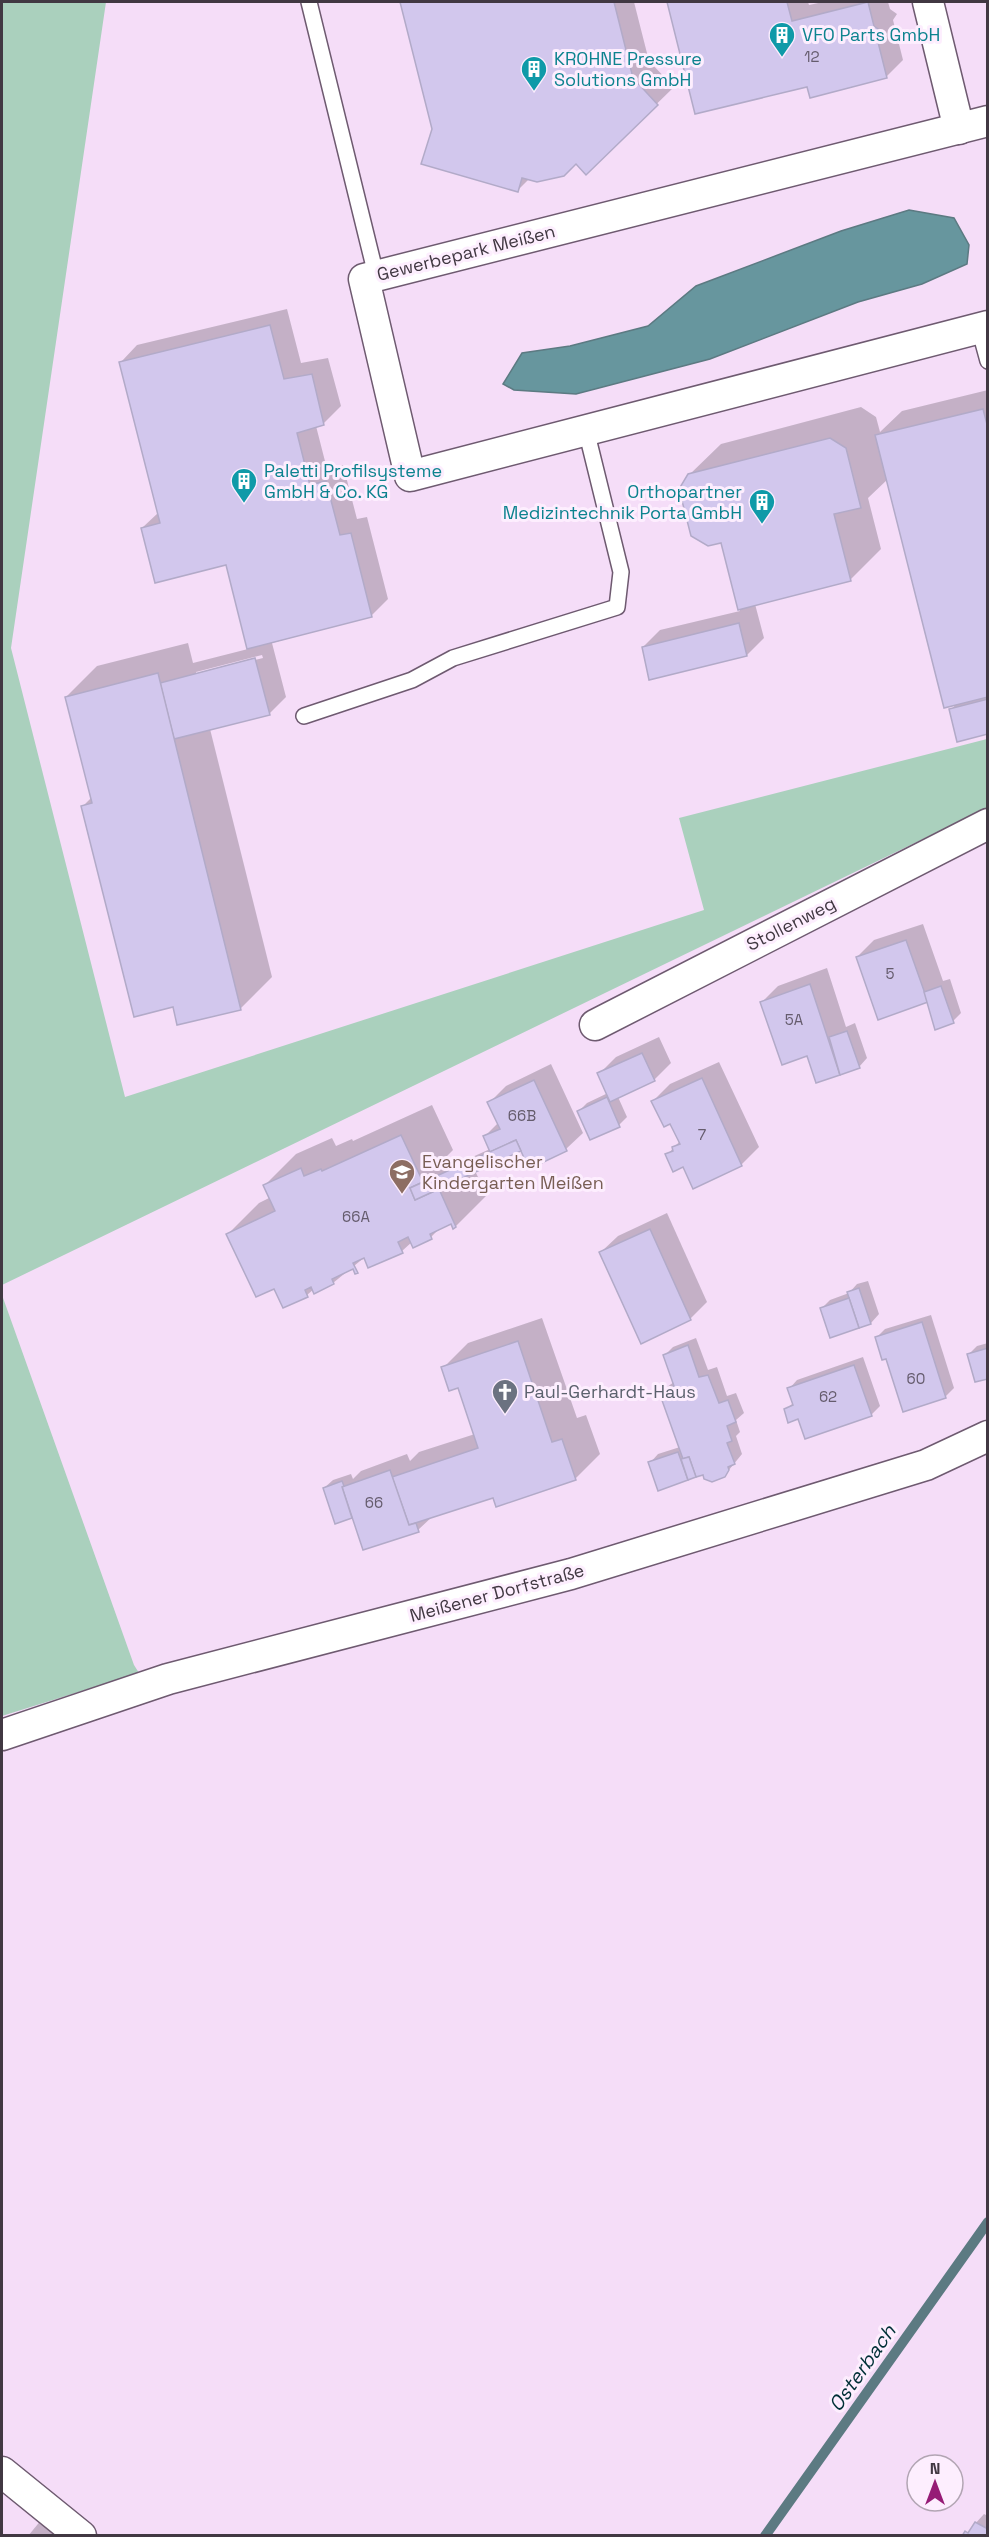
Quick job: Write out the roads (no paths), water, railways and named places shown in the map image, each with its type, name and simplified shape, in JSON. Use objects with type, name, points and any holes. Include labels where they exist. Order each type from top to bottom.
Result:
[{"type":"street","points":[[928,2],[959,129]]},
{"type":"street","name":"Gewerbepark Meißen","points":[[983,327],[410,476],[364,279],[987,121]]},
{"type":"street","name":"Stollenweg","points":[[595,1024],[987,824]]},
{"type":"street","name":"Meißener Dorfstraße","points":[[2,1735],[168,1679],[571,1574],[926,1466],[987,1436]]},
{"type":"street","points":[[2,2472],[81,2535]]},
{"type":"lane","points":[[309,2],[376,275]]},
{"type":"lane","points":[[983,327],[987,361]]},
{"type":"lane","points":[[304,716],[412,680],[453,658],[617,607],[621,572],[586,430]]},
{"type":"waterway","name":"Osterbach","points":[[765,2536],[988,2222]]},
{"type":"place","name":"VFO Parts GmbH","points":[[782,58]]},
{"type":"place","name":"KROHNE Pressure Solutions GmbH","points":[[534,92]]},
{"type":"place","name":"Paletti Profilsysteme GmbH & Co. KG","points":[[244,504]]},
{"type":"place","name":"Orthopartner Medizintechnik Porta GmbH","points":[[762,525]]},
{"type":"place","name":"Evangelischer Kindergarten Meißen","points":[[402,1195]]},
{"type":"place","name":"Paul-Gerhardt-Haus","points":[[505,1415]]}]
